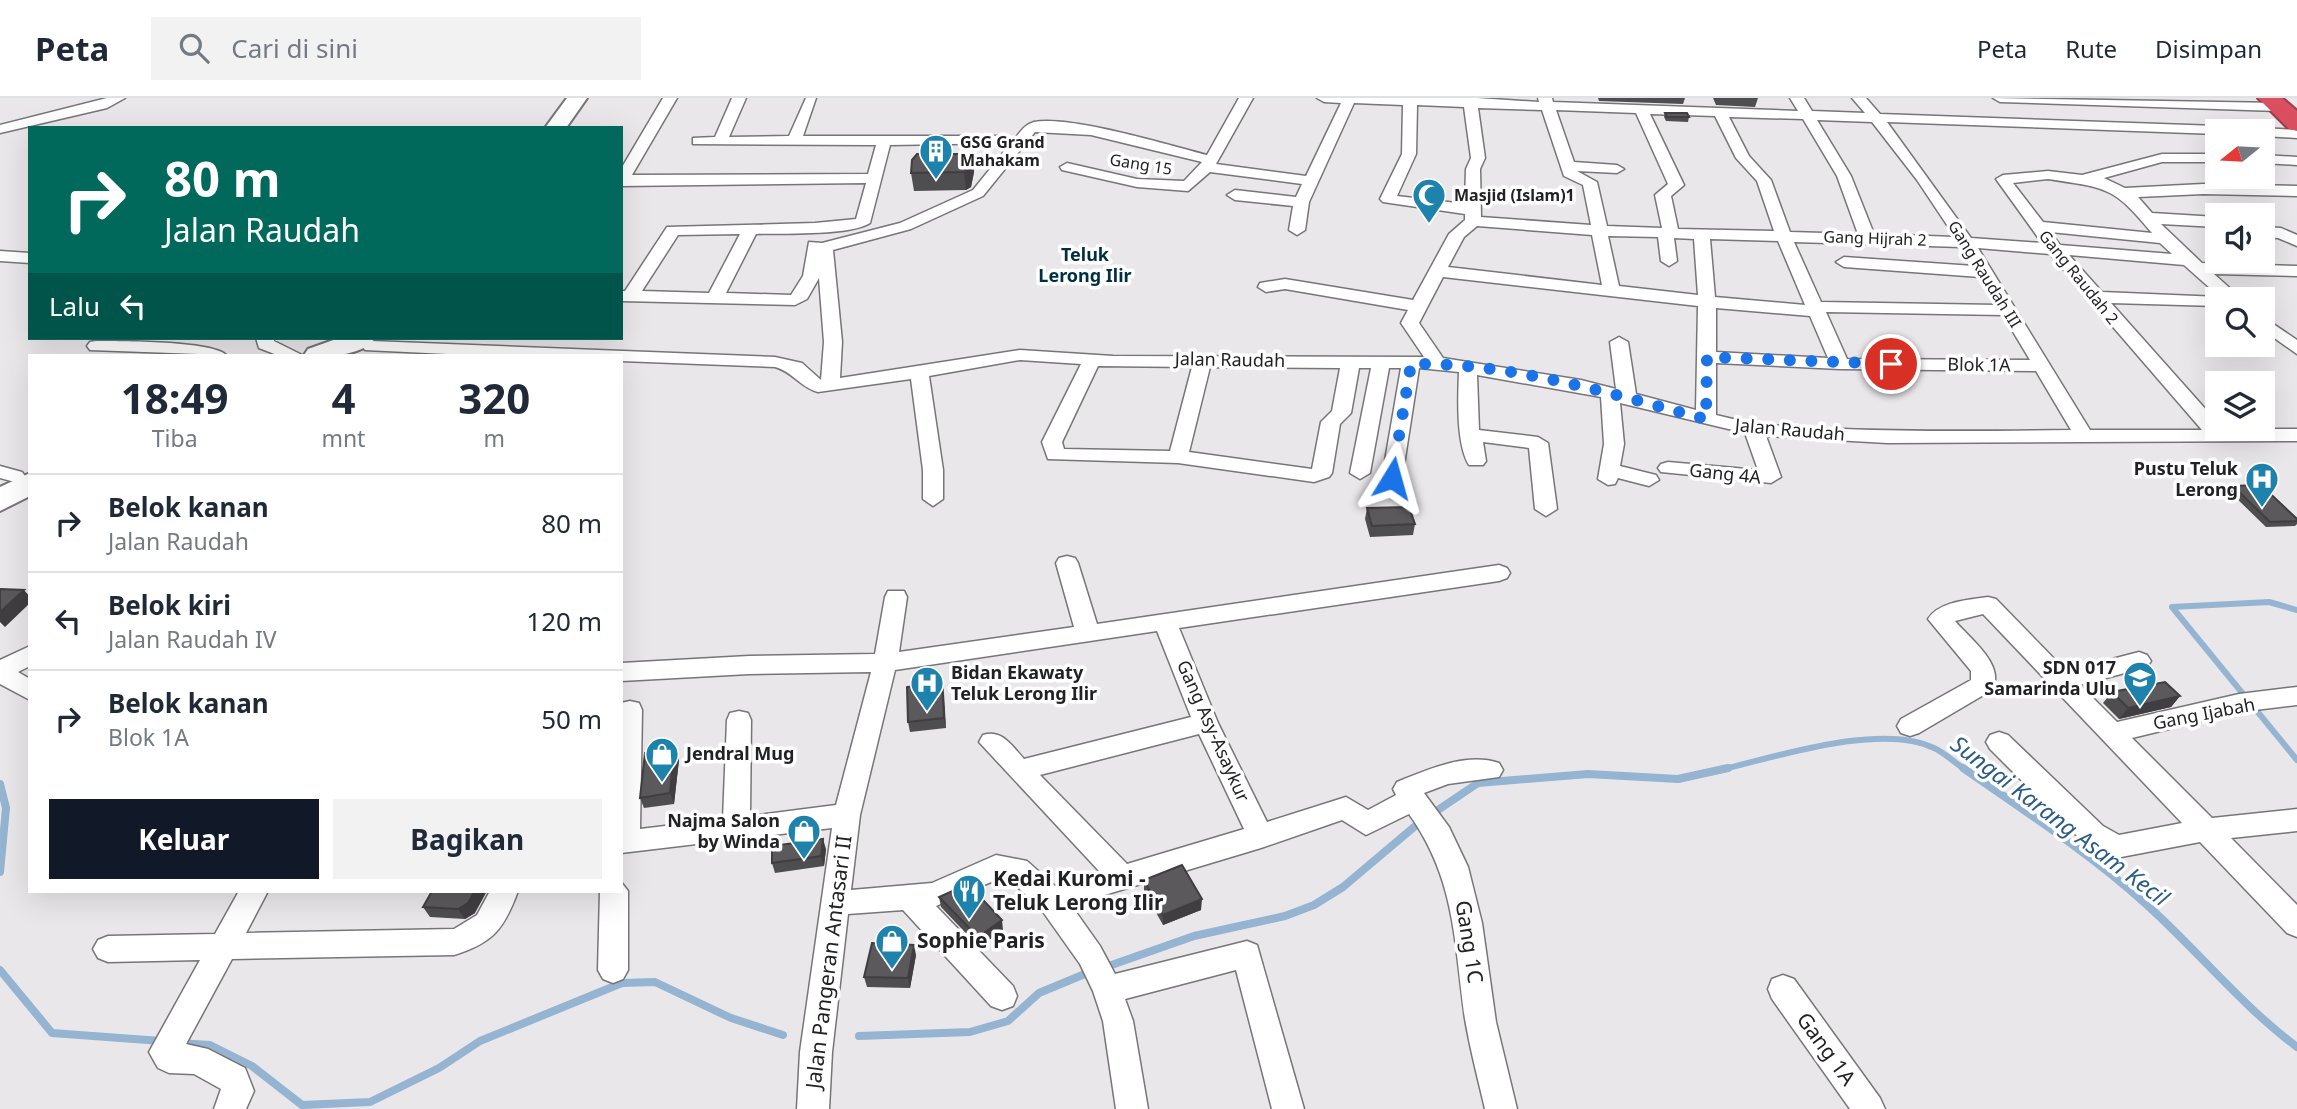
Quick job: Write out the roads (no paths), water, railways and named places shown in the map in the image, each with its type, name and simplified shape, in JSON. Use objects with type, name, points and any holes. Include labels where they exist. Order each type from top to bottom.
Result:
[{"type":"highway","points":[[2283,102],[2297,124]]},
{"type":"street","points":[[0,129],[102,105],[118,98]]},
{"type":"street","points":[[556,126],[577,98]]},
{"type":"street","points":[[573,126],[592,98]]},
{"type":"street","points":[[623,181],[670,98]]},
{"type":"street","points":[[720,141],[739,98]]},
{"type":"street","name":"Gang 15","points":[[1067,167],[1137,183],[1176,187],[1191,185],[1209,164],[1246,98]]},
{"type":"street","points":[[1324,98],[1547,102],[1641,110],[2205,129]]},
{"type":"street","points":[[1755,98],[1764,115]]},
{"type":"street","points":[[1797,98],[1845,178],[1867,238]]},
{"type":"street","name":"Gang Raudah III","points":[[1859,98],[1878,119],[1967,242],[2083,434]]},
{"type":"street","points":[[2000,98],[2283,102]]},
{"type":"street","points":[[1297,230],[1301,202],[1349,99]]},
{"type":"street","points":[[2105,99],[2162,158]]},
{"type":"street","points":[[794,140],[811,100]]},
{"type":"street","points":[[1410,100],[1409,154],[1402,173],[1390,191],[1388,199],[1392,201],[1473,215],[1601,231],[1783,235]]},
{"type":"street","points":[[1437,363],[1410,326],[1417,306],[1457,234],[1473,215],[1473,169],[1478,158],[1470,101]]},
{"type":"street","points":[[1547,102],[1572,177],[1590,182],[1611,290]]},
{"type":"street","points":[[1641,110],[1676,184],[1663,195],[1670,261]]},
{"type":"street","points":[[1720,113],[1743,158],[1764,180],[1783,235],[1840,364]]},
{"type":"street","points":[[623,355],[764,361],[796,367],[813,385],[830,384],[833,342],[825,249],[830,244],[905,226],[978,193],[1030,129],[1037,126],[1091,131],[1209,164],[1312,181]]},
{"type":"street","points":[[2275,133],[2297,134]]},
{"type":"street","points":[[626,296],[676,224],[750,229],[815,228],[860,223],[864,220],[884,139]]},
{"type":"street","points":[[698,141],[1007,140]]},
{"type":"street","points":[[2087,178],[2162,158],[2205,158]]},
{"type":"street","points":[[2275,160],[2297,161]]},
{"type":"street","points":[[1568,166],[1617,169]]},
{"type":"street","name":"Gang Raudah 2","points":[[2087,178],[2048,175],[2003,179],[2053,248],[2205,421]]},
{"type":"street","points":[[2087,178],[2107,183],[2124,193],[2190,264],[2218,287]]},
{"type":"street","points":[[623,183],[874,181]]},
{"type":"street","points":[[694,183],[691,192],[697,194],[788,193],[797,182]]},
{"type":"street","points":[[2124,193],[2203,189],[2297,191]]},
{"type":"street","points":[[1235,195],[1301,202]]},
{"type":"street","points":[[2144,217],[2205,222]]},
{"type":"street","points":[[2038,226],[2165,239]]},
{"type":"street","points":[[626,296],[788,301],[800,298],[814,268],[815,228]]},
{"type":"street","points":[[715,298],[750,229]]},
{"type":"street","points":[[1702,233],[1707,301],[1706,419]]},
{"type":"street","points":[[2275,233],[2297,241]]},
{"type":"street","name":"Gang Hijrah 2","points":[[1783,235],[1967,242]]},
{"type":"street","points":[[1967,242],[2053,248],[2190,264],[2297,271]]},
{"type":"street","points":[[0,256],[28,258]]},
{"type":"street","points":[[1844,262],[1984,272]]},
{"type":"street","points":[[1437,271],[1707,301],[1815,309],[2008,310]]},
{"type":"street","points":[[1266,287],[1285,284],[1417,306]]},
{"type":"street","points":[[2096,297],[2205,301]]},
{"type":"street","points":[[2275,324],[2297,327]]},
{"type":"street","points":[[2275,331],[2297,349]]},
{"type":"street","points":[[265,340],[265,344],[290,354]]},
{"type":"street","points":[[1619,342],[1611,391],[1614,444],[1609,475],[1649,480]]},
{"type":"street","points":[[322,354],[367,344],[601,354]]},
{"type":"street","points":[[96,346],[173,349],[210,354]]},
{"type":"street","name":"Jalan Raudah","points":[[830,384],[1020,355],[1092,360],[1351,360],[1437,363],[1611,391],[1706,419],[1754,429],[1887,437],[2205,433]]},
{"type":"street","name":"Blok 1A","points":[[1707,357],[1840,364],[2042,366]]},
{"type":"street","points":[[1092,360],[1052,442],[1054,454],[1178,457],[1314,476],[1321,474],[1331,422],[1341,413],[1351,360]]},
{"type":"street","points":[[1178,457],[1203,360]]},
{"type":"street","points":[[1360,473],[1381,363]]},
{"type":"street","points":[[1392,478],[1411,364]]},
{"type":"street","points":[[1468,367],[1467,427],[1472,435],[1476,461]]},
{"type":"street","points":[[919,372],[933,470],[933,499]]},
{"type":"street","name":"Gang 4A","points":[[1668,468],[1771,477],[1754,429]]},
{"type":"street","name":"Jalan Raudah","points":[[2275,434],[2297,435]]},
{"type":"street","points":[[1472,435],[1538,443],[1546,509]]},
{"type":"street","points":[[1067,563],[1088,634]]},
{"type":"street","points":[[623,673],[749,665],[885,663],[1166,624],[1391,587],[1499,573]]},
{"type":"street","name":"Jalan Pangeran Antasari II","points":[[813,1109],[816,1052],[847,814],[885,663],[896,597]]},
{"type":"street","points":[[1910,726],[1983,684],[1983,669],[1940,620],[1942,616],[1955,611],[1988,605],[2297,924]]},
{"type":"street","name":"Gang Asy-Asaykur","points":[[1166,624],[1206,723],[1261,837]]},
{"type":"street","points":[[28,655],[0,672],[28,690]]},
{"type":"street","points":[[2060,681],[2139,661]]},
{"type":"street","name":"Gang Ijabah","points":[[2111,733],[2239,703],[2267,702],[2297,696]]},
{"type":"street","points":[[624,841],[630,710]]},
{"type":"street","points":[[736,828],[739,720]]},
{"type":"street","points":[[1019,770],[1206,723]]},
{"type":"street","points":[[992,742],[1121,876]]},
{"type":"street","points":[[1999,742],[2105,843],[2123,847],[2205,830],[2297,820]]},
{"type":"street","points":[[1051,900],[1121,876],[1261,837],[1346,808],[1366,824],[1446,774],[1490,770]]},
{"type":"street","name":"Gang 1C","points":[[1411,796],[1434,827],[1450,856],[1460,889],[1481,1022],[1500,1109]]},
{"type":"street","name":"Jalan Pangeran Antasari II","points":[[624,841],[847,814]]},
{"type":"street","points":[[836,903],[934,895],[1003,866],[1017,869],[1051,900],[1090,955],[1118,1021],[1132,1109]]},
{"type":"street","points":[[230,1109],[238,1091],[234,1079],[197,1059],[169,1058],[172,1040],[253,893]]},
{"type":"street","points":[[108,949],[454,942],[471,938],[488,926],[503,893]]},
{"type":"street","points":[[613,970],[614,893]]},
{"type":"street","points":[[910,898],[1002,996]]},
{"type":"street","points":[[1105,987],[1247,954],[1288,1108]]},
{"type":"street","name":"Gang 1A","points":[[1783,989],[1870,1109]]},
{"type":"waterway","name":"Sungai Karang Asam Kecil","points":[[2297,610],[2269,602],[2172,607],[2297,760]]},
{"type":"waterway","name":"Sungai Karang Asam Kecil","points":[[1727,768],[1828,744],[1886,739],[1912,741],[1934,748],[1966,770]]},
{"type":"waterway","name":"Sungai Karang Asam Kecil","points":[[1432,814],[1478,783],[1588,774],[1678,779],[1727,768]]},
{"type":"waterway","name":"Sungai Karang Asam Kecil","points":[[1720,770],[1727,768]]},
{"type":"waterway","name":"Sungai Karang Asam Kecil","points":[[1963,768],[2126,886],[2257,1014],[2297,1047]]},
{"type":"waterway","name":"Sungai Karang Asam Kecil","points":[[0,784],[6,808],[0,872]]},
{"type":"waterway","name":"Sungai Karang Asam Kecil","points":[[1103,968],[1194,936],[1285,916],[1314,905],[1343,887],[1420,822]]},
{"type":"waterway","name":"Sungai Karang Asam Kecil","points":[[0,970],[52,1033],[161,1041]]},
{"type":"waterway","name":"Sungai Karang Asam Kecil","points":[[859,1036],[970,1032],[1008,1021],[1039,993],[1092,971]]},
{"type":"waterway","name":"Sungai Karang Asam Kecil","points":[[178,1043],[210,1045],[252,1066],[302,1105],[370,1102],[439,1068],[480,1041],[622,983],[655,982],[731,1018],[783,1035]]},
{"type":"place","name":"GSG Grand Mahakam","points":[[936,181]]},
{"type":"place","name":"Masjid (Islam)1","points":[[1429,225]]},
{"type":"place","name":"Pustu Teluk Lerong","points":[[2262,509]]},
{"type":"place","name":"SDN 017 Samarinda Ulu","points":[[2140,708]]},
{"type":"place","name":"Bidan Ekawaty Teluk Lerong Ilir","points":[[927,713]]},
{"type":"place","name":"Jendral Mug","points":[[662,784]]},
{"type":"place","name":"Najma Salon by Winda","points":[[804,861]]},
{"type":"place","name":"Kedai Kuromi - Teluk Lerong Ilir","points":[[969,921]]},
{"type":"place","name":"Sophie Paris","points":[[892,971]]},
{"type":"district","name":"Teluk Lerong Ilir","points":[[1085,265]]}]
